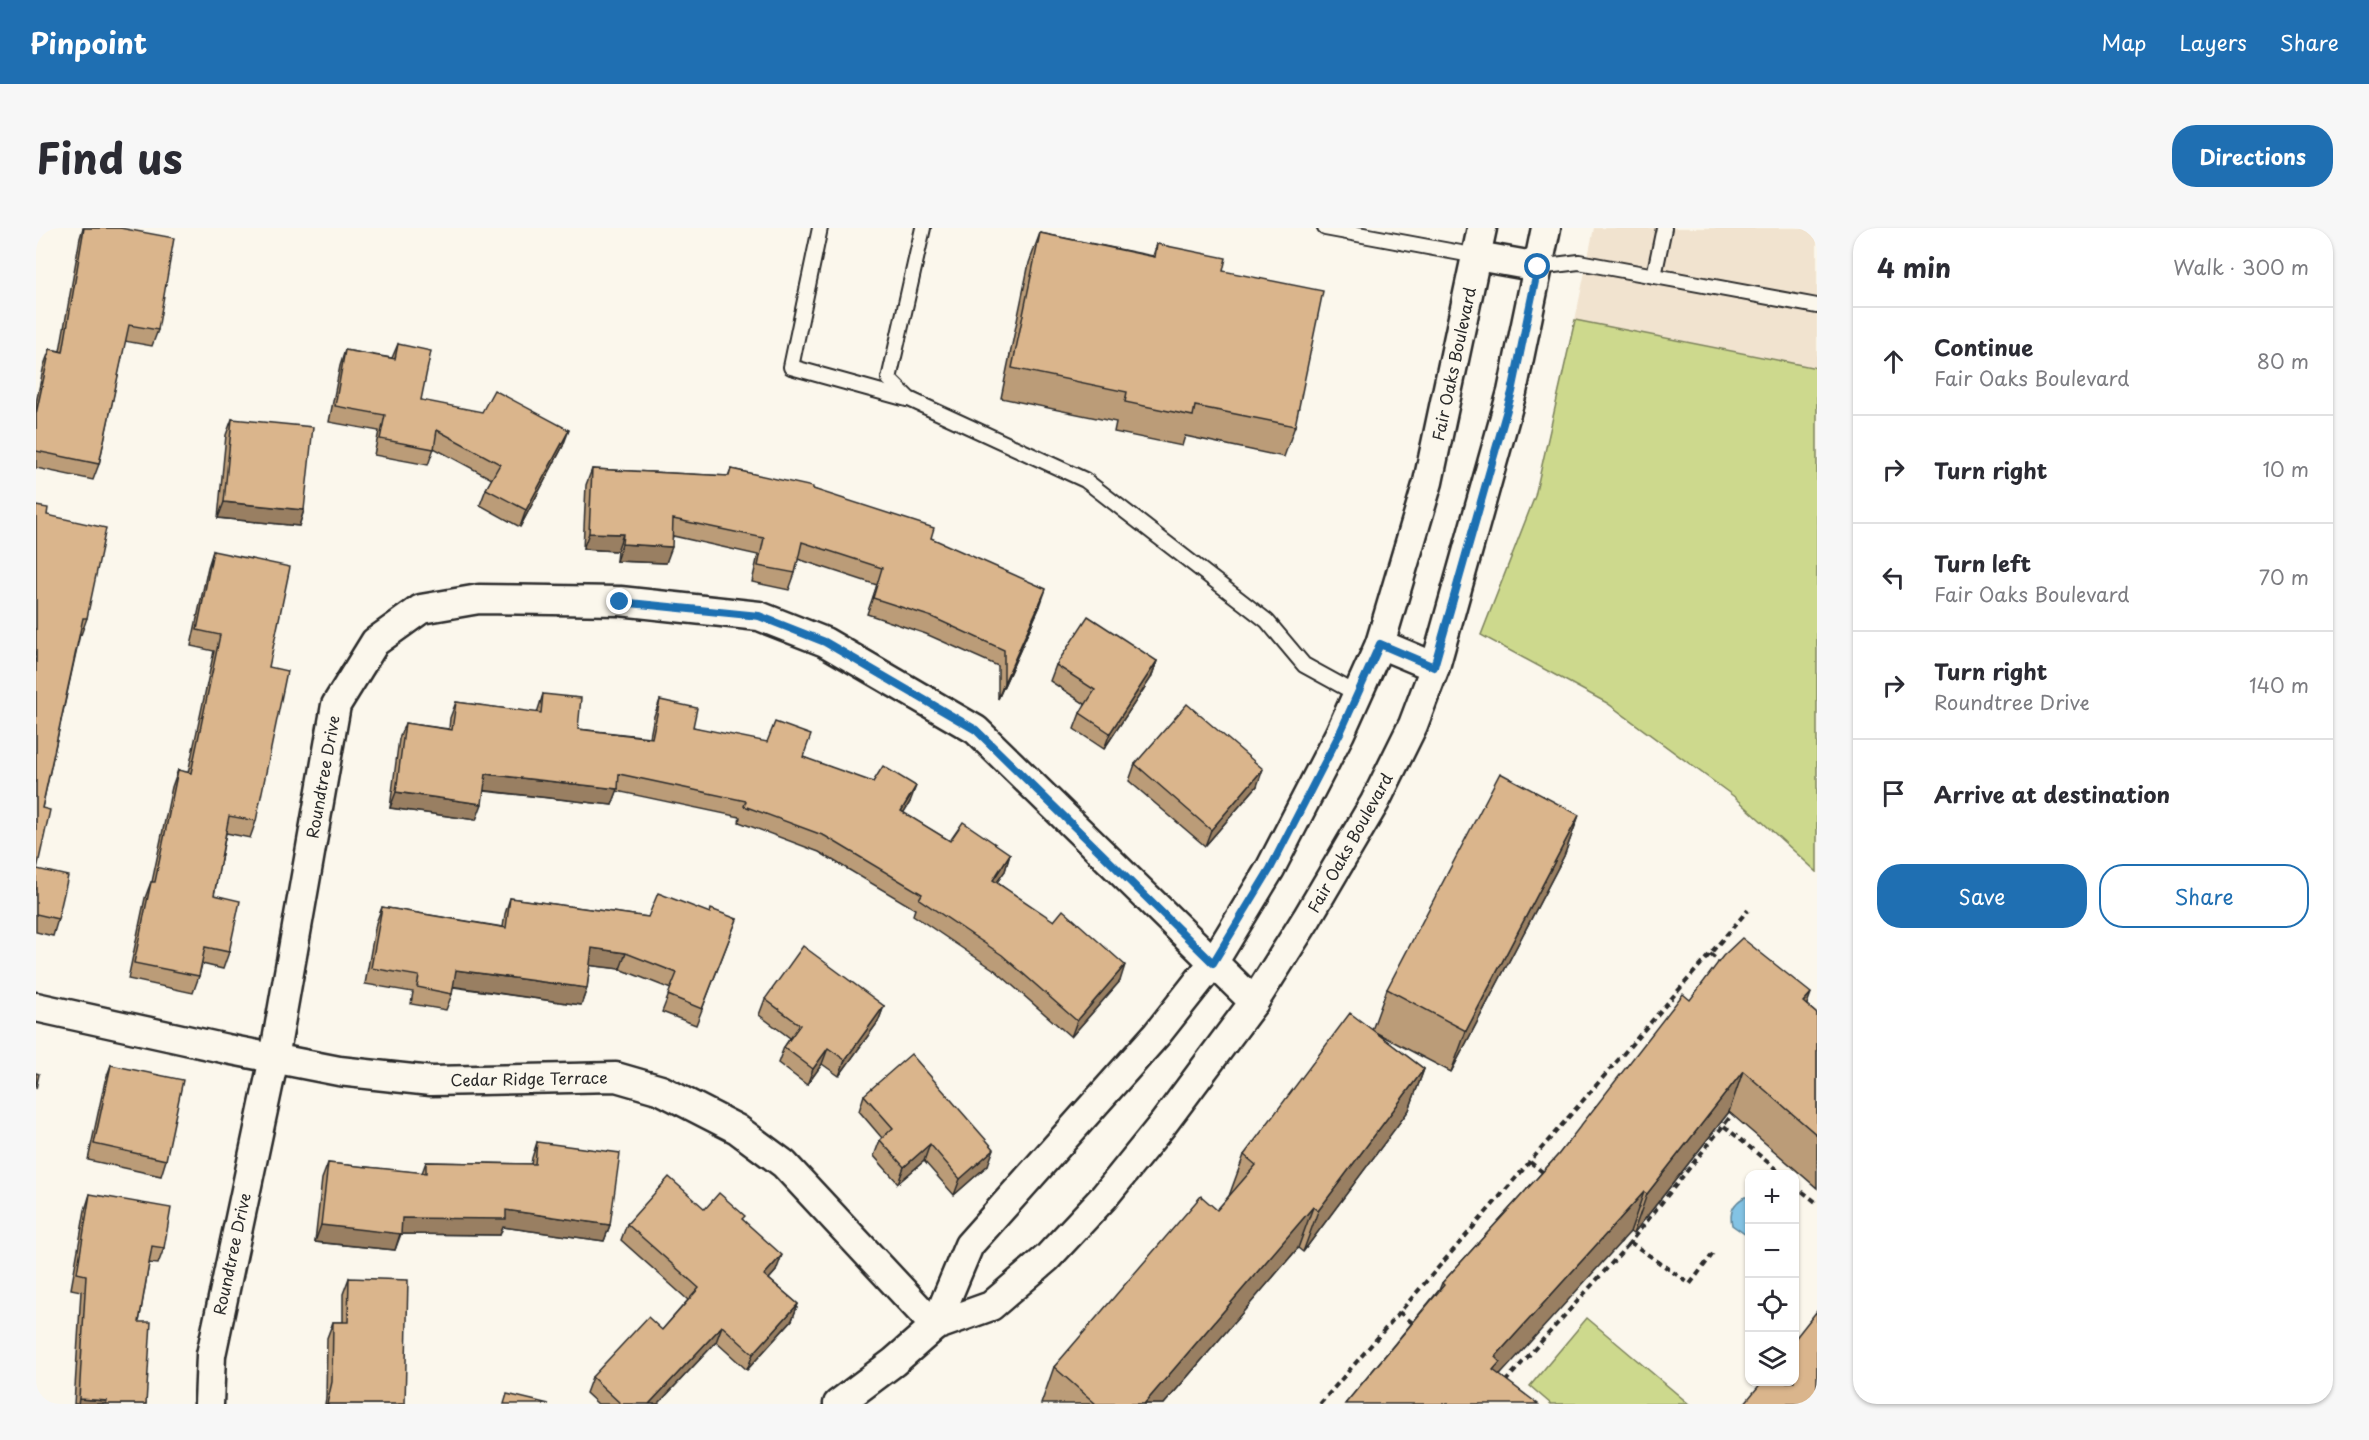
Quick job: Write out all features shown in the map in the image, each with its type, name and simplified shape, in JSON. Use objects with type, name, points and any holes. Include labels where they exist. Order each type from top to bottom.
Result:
[{"type":"street","name":"Fair Oaks Boulevard","points":[[935,1326],[969,1245],[1157,1034],[1213,963],[1270,869],[1340,733],[1380,644],[1428,482],[1482,228]]},
{"type":"street","name":"Fair Oaks Boulevard","points":[[838,1404],[894,1362],[935,1326],[991,1306],[1047,1258],[1104,1197],[1156,1134],[1254,1002],[1307,918],[1375,802],[1413,725],[1434,667],[1512,392],[1545,228]]},
{"type":"street","points":[[1477,256],[1538,267]]},
{"type":"street","name":"Roundtree Drive","points":[[209,1404],[211,1354],[274,1058],[336,705],[375,642],[421,609],[479,599],[620,602],[759,616],[825,642],[976,730],[1254,1002]]},
{"type":"street","points":[[1380,644],[1434,667]]},
{"type":"street","name":"Cedar Ridge Terrace","points":[[36,1007],[339,1071],[431,1081],[616,1077],[661,1090],[737,1129],[784,1164],[935,1326]]},
{"type":"lane","points":[[820,228],[791,367],[909,399],[1085,480],[1267,621],[1304,665],[1357,693]]},
{"type":"lane","points":[[909,399],[890,379],[923,228]]},
{"type":"lane","points":[[1324,228],[1477,256]]},
{"type":"lane","points":[[1654,276],[1664,228]]},
{"type":"lane","points":[[1538,267],[1580,262],[1817,306]]},
{"type":"path","points":[[1320,1404],[1748,910]]},
{"type":"path","points":[[1710,954],[1727,968]]},
{"type":"path","points":[[1662,1008],[1670,1015]]},
{"type":"path","points":[[1500,1388],[1628,1244],[1737,1109]]},
{"type":"path","points":[[1724,1126],[1777,1170]]},
{"type":"path","points":[[1530,1161],[1548,1177]]},
{"type":"path","points":[[1799,1189],[1817,1203]]},
{"type":"path","points":[[1618,1238],[1690,1284],[1715,1251]]},
{"type":"path","points":[[1399,1312],[1416,1327]]},
{"type":"path","points":[[1506,1382],[1514,1389]]},
{"type":"shaded area","points":[[1594,228],[1817,228],[1817,368],[1575,320]]},
{"type":"green space","points":[[1575,320],[1817,368],[1817,872],[1736,798],[1607,703],[1481,635],[1535,496]]},
{"type":"green space","points":[[1587,1318],[1689,1404],[1551,1404],[1530,1386]]},
{"type":"water","points":[[1745,1197],[1745,1234],[1732,1225],[1732,1212],[1737,1202]]},
{"type":"building","points":[[84,228],[120,228],[174,238],[158,330],[129,325],[99,464],[36,451],[36,414],[50,349],[63,352]]},
{"type":"building","points":[[1040,233],[1155,257],[1157,244],[1226,258],[1223,271],[1323,291],[1295,426],[1195,406],[1193,416],[1125,402],[1127,392],[1012,368]]},
{"type":"building","points":[[398,344],[431,351],[421,400],[482,412],[494,390],[569,430],[526,510],[486,489],[500,464],[437,430],[434,449],[380,439],[385,415],[335,406],[345,350],[395,359]]},
{"type":"building","points":[[232,419],[313,427],[304,510],[224,502]]},
{"type":"building","points":[[592,469],[729,476],[731,469],[813,487],[813,489],[934,528],[931,538],[1046,589],[1004,683],[1004,650],[932,617],[873,598],[882,568],[802,542],[795,573],[758,566],[764,538],[673,519],[672,547],[622,544],[623,534],[589,533]]},
{"type":"building","points":[[36,506],[48,508],[47,515],[106,528],[87,618],[83,618],[42,808],[50,810],[37,869],[68,876],[58,919],[36,914]]},
{"type":"building","points":[[213,551],[290,567],[269,667],[287,671],[256,821],[229,816],[214,895],[240,901],[229,952],[205,947],[199,976],[134,963],[151,882],[155,882],[178,770],[191,773],[220,635],[197,630]]},
{"type":"building","points":[[1088,616],[1157,661],[1110,733],[1080,713],[1095,690],[1056,665]]},
{"type":"building","points":[[543,694],[581,698],[578,729],[652,738],[660,700],[697,708],[693,727],[767,742],[775,722],[811,735],[803,757],[873,782],[883,766],[916,786],[901,811],[950,841],[963,822],[1010,854],[993,880],[1054,921],[1063,910],[1125,965],[1077,1021],[1002,955],[919,899],[922,894],[825,836],[744,806],[746,801],[619,774],[618,789],[486,774],[482,804],[396,792],[405,723],[452,730],[456,702],[541,713]]},
{"type":"building","points":[[1187,704],[1263,769],[1211,830],[1135,764]]},
{"type":"building","points":[[1500,773],[1579,815],[1466,1031],[1387,989]]},
{"type":"building","points":[[658,893],[710,913],[711,909],[737,919],[702,1009],[668,995],[677,973],[626,953],[592,948],[587,988],[456,970],[452,994],[417,987],[419,976],[371,968],[382,907],[506,928],[510,898],[648,917]]},
{"type":"building","points":[[1742,938],[1811,993],[1803,1002],[1817,1014],[1817,1135],[1743,1071],[1647,1194],[1644,1192],[1495,1357],[1500,1362],[1493,1370],[1538,1404],[1345,1404],[1444,1285],[1442,1283],[1558,1155],[1683,994],[1690,1000],[1723,956]]},
{"type":"building","points":[[803,946],[884,1006],[845,1060],[828,1048],[813,1069],[784,1047],[800,1025],[765,999]]},
{"type":"building","points":[[1350,1013],[1424,1069],[1318,1211],[1313,1207],[1144,1404],[1096,1404],[1054,1367],[1201,1196],[1217,1210],[1256,1165],[1244,1155]]},
{"type":"building","points":[[911,1054],[994,1149],[960,1179],[930,1144],[904,1167],[880,1140],[893,1128],[864,1095]]},
{"type":"building","points":[[111,1065],[183,1080],[166,1160],[94,1144]]},
{"type":"building","points":[[36,1073],[39,1074],[36,1089]]},
{"type":"building","points":[[537,1142],[620,1153],[610,1225],[506,1210],[506,1219],[402,1218],[401,1234],[321,1225],[328,1163],[426,1173],[426,1162],[535,1164]]},
{"type":"building","points":[[669,1177],[705,1209],[719,1193],[745,1216],[742,1219],[782,1255],[764,1275],[798,1304],[753,1354],[722,1326],[649,1404],[621,1404],[592,1377],[648,1317],[662,1330],[699,1288],[627,1224]]},
{"type":"building","points":[[90,1194],[171,1208],[164,1248],[152,1246],[139,1322],[151,1322],[146,1404],[106,1404],[107,1401],[79,1399],[86,1275],[77,1273]]},
{"type":"building","points":[[349,1278],[408,1280],[405,1404],[327,1404],[332,1382],[333,1322],[348,1322]]},
{"type":"building","points":[[1817,1311],[1817,1404],[1744,1404],[1759,1386],[1799,1386],[1799,1334]]},
{"type":"building","points":[[507,1394],[549,1404],[504,1404]]},
{"type":"route","points":[[620,602],[759,616],[825,642],[976,730],[1213,963],[1270,869],[1340,733],[1380,644],[1434,667],[1512,392],[1538,267]]}]
